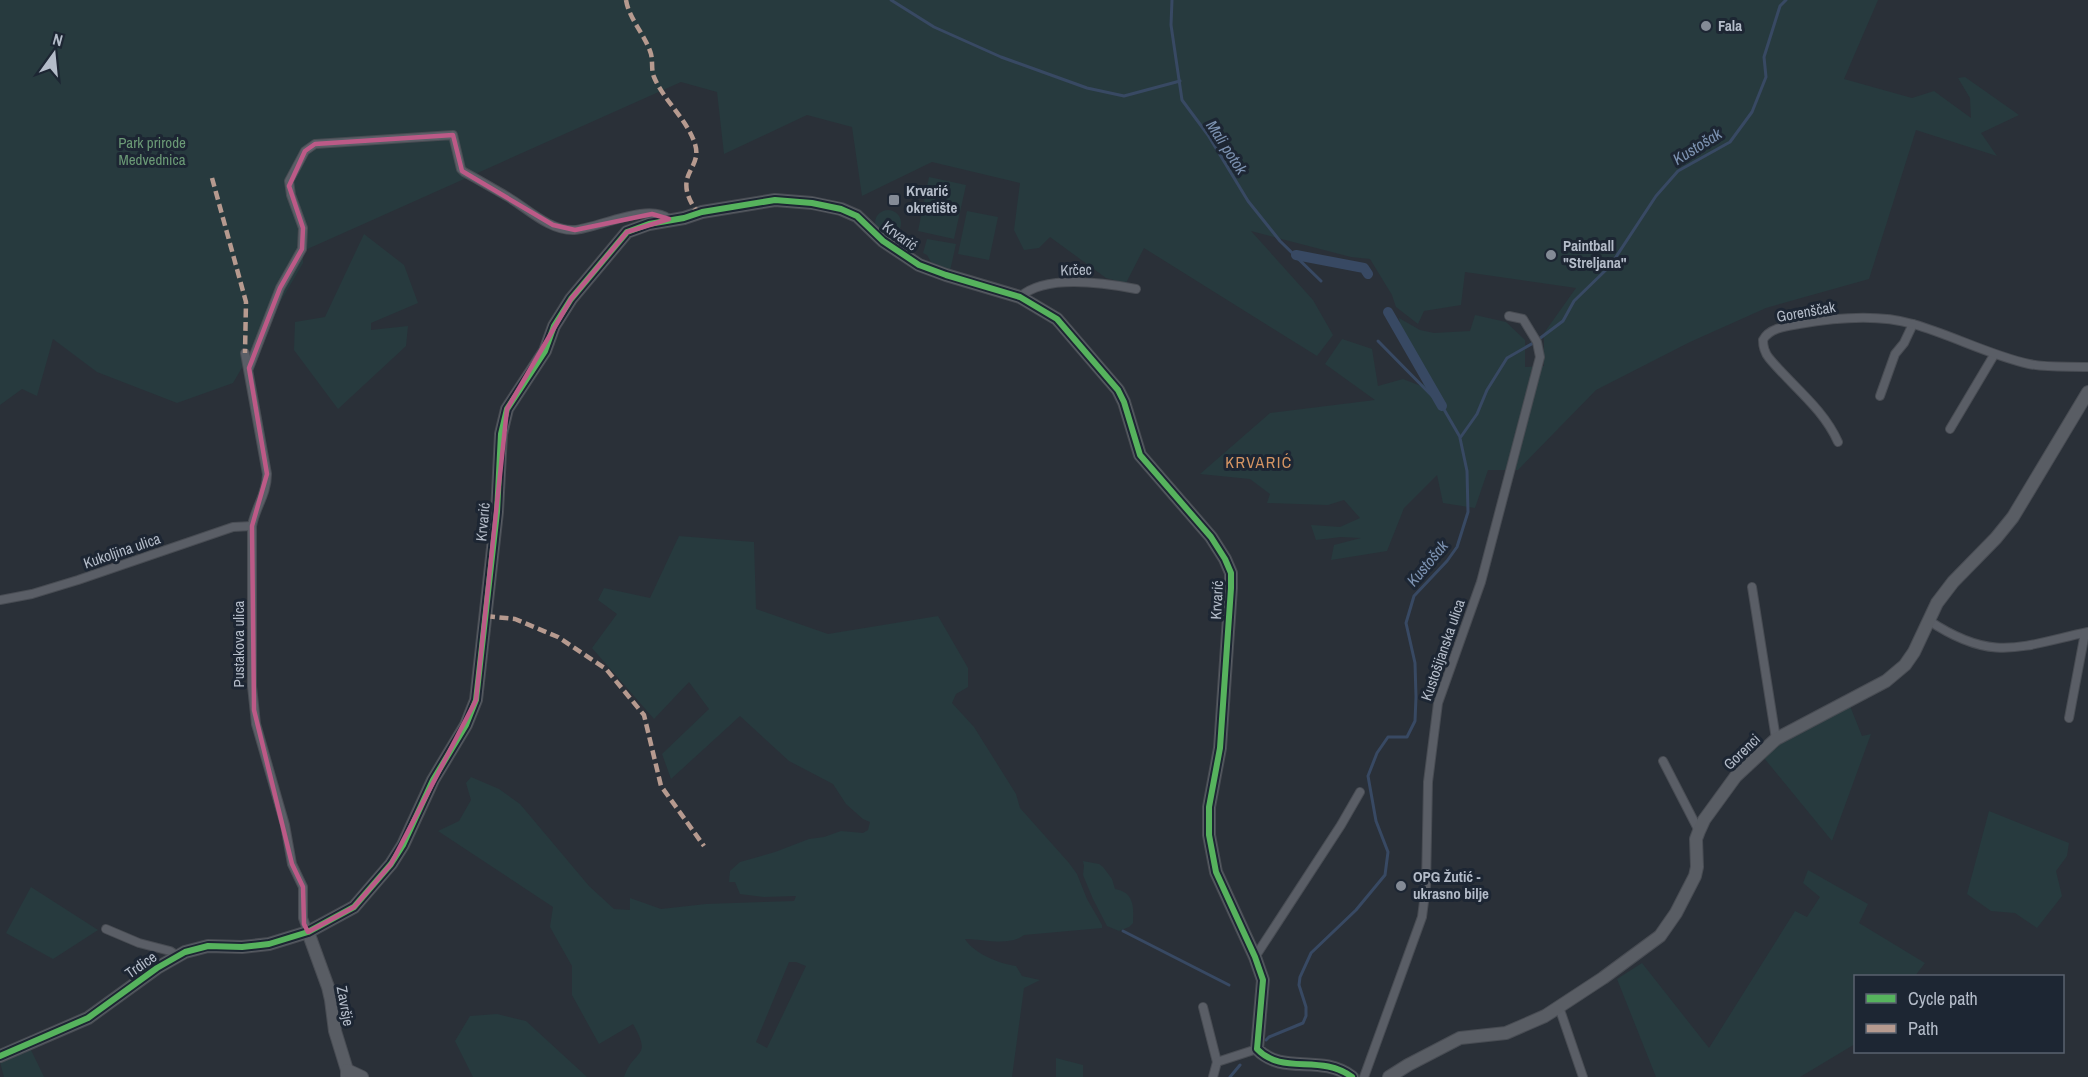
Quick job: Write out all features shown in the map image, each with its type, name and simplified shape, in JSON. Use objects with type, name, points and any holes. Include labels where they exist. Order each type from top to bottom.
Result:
[{"type":"street","points":[[249,368],[280,288],[302,249],[303,228],[291,195],[289,181],[305,151],[315,144],[453,135],[464,172],[553,225],[575,230],[637,215],[652,214],[669,219]]},
{"type":"street","name":"Krvarić","points":[[308,932],[354,907],[391,864],[403,845],[433,780],[466,725],[476,700],[497,512],[501,434],[507,409],[544,351],[554,326],[572,299],[627,232],[669,219],[775,200],[812,203],[841,209],[857,216],[883,241],[919,265],[1020,297],[1057,319],[1114,384],[1124,402],[1140,455],[1211,537],[1225,559],[1231,573],[1231,588],[1220,748],[1209,807],[1209,835],[1216,872],[1255,957],[1263,980],[1257,1049]]},
{"type":"street","name":"Krčec","points":[[1020,297],[1027,291],[1042,285],[1065,283],[1102,283],[1136,289]]},
{"type":"street","name":"Kustošijanska ulica","points":[[1364,1077],[1422,917],[1426,886],[1428,782],[1438,702],[1481,582],[1540,357],[1537,342],[1523,318],[1509,316]]},
{"type":"street","name":"Gorenščak","points":[[1838,442],[1813,405],[1769,358],[1763,345],[1770,332],[1824,320],[1880,320],[1913,324],[1994,355],[2037,365],[2088,367]]},
{"type":"street","points":[[1880,396],[1895,354],[1913,324]]},
{"type":"street","name":"Pustakova ulica","points":[[245,353],[267,474],[266,490],[252,526],[254,710],[285,825],[292,864],[303,887],[303,918],[308,932]]},
{"type":"street","points":[[1950,429],[1994,355]]},
{"type":"street","name":"Gorenci","points":[[1389,1077],[1460,1038],[1506,1033],[1526,1026],[1611,973],[1660,936],[1695,876],[1696,839],[1699,831],[1736,776],[1776,740],[1893,677],[1905,665],[1914,652],[1937,603],[1953,582],[2013,517],[2088,392]]},
{"type":"street","name":"Kukoljina ulica","points":[[0,600],[32,594],[78,580],[233,527],[252,526]]},
{"type":"street","points":[[1752,587],[1776,740]]},
{"type":"street","points":[[1928,620],[1962,640],[2000,649],[2020,647],[2086,632],[2069,718]]},
{"type":"street","points":[[1663,761],[1699,831]]},
{"type":"street","points":[[1255,957],[1360,792]]},
{"type":"street","name":"Trdice","points":[[106,929],[139,944],[170,951],[176,955]]},
{"type":"street","name":"Trdice","points":[[0,1056],[88,1018],[176,955],[208,946],[255,947],[308,932]]},
{"type":"street","name":"Završje","points":[[308,932],[331,1000],[334,1031],[347,1074],[362,1077]]},
{"type":"street","points":[[1203,1007],[1217,1062],[1213,1077]]},
{"type":"street","points":[[1559,1007],[1583,1077]]},
{"type":"street","points":[[1217,1062],[1257,1049],[1270,1060],[1335,1067],[1352,1077]]},
{"type":"highlighted area","points":[[453,135],[462,171],[553,225],[575,230],[652,214],[669,219],[627,232],[571,299],[507,409],[476,700],[391,864],[354,907],[308,932],[304,924],[303,887],[292,864],[254,710],[252,526],[267,474],[249,368],[280,288],[302,249],[303,228],[289,186],[305,151],[315,144]]},
{"type":"green space","name":"Park prirode Medvednica","points":[[0,0],[1878,0],[1844,79],[1912,98],[1934,91],[1971,118],[1970,98],[1958,78],[1965,77],[2019,115],[1981,133],[1997,156],[1916,130],[1869,279],[1766,308],[1690,342],[1596,390],[1518,470],[1488,470],[1475,508],[1443,503],[1437,475],[1404,508],[1387,551],[1331,560],[1334,545],[1361,538],[1341,537],[1316,540],[1311,525],[1340,527],[1360,518],[1344,500],[1328,505],[1267,503],[1270,494],[1250,479],[1200,474],[1270,413],[1375,400],[1325,364],[1342,339],[1372,349],[1378,386],[1403,379],[1421,386],[1430,377],[1400,327],[1399,318],[1420,330],[1434,333],[1470,331],[1475,315],[1506,322],[1525,340],[1525,367],[1544,366],[1544,333],[1576,288],[1465,272],[1461,305],[1424,311],[1418,324],[1396,307],[1392,295],[1370,259],[1351,257],[1251,231],[1313,300],[1333,335],[1317,356],[1144,248],[1126,283],[1106,278],[1050,237],[1039,248],[1024,250],[1014,230],[1020,183],[932,162],[862,196],[852,127],[807,115],[724,154],[717,92],[681,82],[303,251],[303,263],[233,383],[177,403],[97,372],[53,339],[37,396],[22,389],[0,405]]},
{"type":"green space","points":[[929,177],[966,185],[954,239],[918,231]]},
{"type":"green space","points":[[888,210],[897,214],[901,223],[897,232],[888,236],[879,232],[875,223],[879,214]]},
{"type":"green space","points":[[967,211],[998,217],[989,260],[958,254]]},
{"type":"green space","points":[[364,234],[404,265],[418,303],[371,323],[371,330],[408,326],[406,346],[338,409],[294,350],[295,322],[325,317]]},
{"type":"green space","points":[[927,239],[956,244],[950,271],[931,262],[923,253]]},
{"type":"green space","points":[[679,536],[754,542],[756,609],[828,634],[938,616],[968,668],[968,687],[956,694],[952,703],[974,727],[1016,794],[1020,808],[1077,874],[1087,899],[1102,925],[1102,928],[1024,935],[1004,942],[965,939],[974,949],[988,957],[1016,966],[1022,976],[1040,980],[1024,988],[1012,1077],[624,1077],[632,1061],[642,1049],[639,1035],[633,1024],[599,1044],[572,995],[572,966],[550,927],[553,907],[438,831],[459,821],[471,800],[466,783],[471,777],[499,789],[520,804],[589,886],[614,909],[630,910],[630,898],[661,909],[706,904],[794,901],[796,896],[764,897],[740,894],[735,882],[729,882],[730,871],[740,862],[809,839],[841,831],[863,833],[868,830],[870,822],[846,804],[833,784],[789,761],[740,716],[671,779],[662,754],[709,709],[689,682],[654,719],[592,648],[617,614],[598,600],[604,588],[650,598]],"holes":[[[789,962],[806,966],[767,1048],[756,1042]]]},
{"type":"green space","points":[[1848,705],[1862,736],[1871,734],[1832,841],[1764,758],[1764,753]]},
{"type":"green space","points":[[1989,811],[2069,843],[2067,856],[2056,871],[2062,896],[2037,928],[2015,913],[1991,911],[1967,894]]},
{"type":"green space","points":[[1083,861],[1103,867],[1112,879],[1115,889],[1126,893],[1132,901],[1133,923],[1129,927],[1119,931],[1107,926],[1083,875]]},
{"type":"green space","points":[[1808,870],[1868,904],[1859,923],[1925,963],[1916,975],[1854,975],[1854,1045],[1800,1077],[1656,1077],[1617,979],[1642,963],[1709,1048],[1795,911],[1807,917],[1820,897],[1803,883]]},
{"type":"green space","points":[[31,887],[98,930],[53,959],[6,933]]},
{"type":"green space","points":[[497,1014],[526,1021],[587,1077],[473,1077],[455,1041],[470,1016]]},
{"type":"green space","points":[[31,1050],[44,1077],[4,1077],[0,1062]]},
{"type":"green space","points":[[1056,1058],[1083,1065],[1083,1077],[1056,1077]]},
{"type":"waterway","points":[[891,0],[934,27],[1001,57],[1087,88],[1124,96],[1180,81]]},
{"type":"waterway","name":"Mali potok","points":[[1172,0],[1171,25],[1182,100],[1208,135],[1248,201],[1280,241],[1321,281]]},
{"type":"waterway","name":"Kustošak","points":[[1266,1040],[1303,1023],[1306,1007],[1299,985],[1300,977],[1311,953],[1356,910],[1385,875],[1388,852],[1376,821],[1368,776],[1377,753],[1388,737],[1407,737],[1415,721],[1415,663],[1406,623],[1414,596],[1457,547],[1468,512],[1467,471],[1460,438],[1477,414],[1487,390],[1507,358],[1535,342],[1563,321],[1574,301],[1610,266],[1656,196],[1678,171],[1730,142],[1752,112],[1766,77],[1764,57],[1780,6],[1786,0]]},
{"type":"waterway","points":[[1296,255],[1364,268],[1368,274]]},
{"type":"waterway","points":[[1388,312],[1442,406]]},
{"type":"waterway","name":"Mali potok","points":[[1378,341],[1442,406],[1460,437]]},
{"type":"waterway","points":[[1123,931],[1229,985]]},
{"type":"waterway","name":"Kustošak","points":[[1230,1077],[1240,1065]]},
{"type":"marked path","points":[[626,0],[630,14],[649,47],[654,77],[658,86],[687,126],[695,144],[695,160],[686,187],[695,209],[702,212]]},
{"type":"marked path","points":[[212,178],[246,302],[245,353]]},
{"type":"marked path","points":[[486,616],[515,619],[558,637],[606,669],[644,715],[661,786],[704,846]]},
{"type":"cycle path","points":[[0,1056],[88,1018],[157,968],[185,952],[208,946],[242,947],[269,944],[308,932],[354,907],[391,864],[403,845],[433,780],[466,725],[476,700],[497,512],[501,434],[507,409],[545,351],[554,326],[571,299],[627,232],[649,224],[684,218],[702,212],[775,200],[812,203],[841,209],[857,216],[883,241],[919,265],[1020,297],[1057,319],[1118,390],[1124,402],[1140,455],[1211,537],[1231,573],[1220,748],[1209,807],[1209,835],[1216,872],[1255,957],[1263,980],[1257,1049],[1267,1057],[1278,1061],[1327,1066],[1352,1077]]},
{"type":"place","name":"Fala","points":[[1706,26]]},
{"type":"place","name":"Krvarić okretište","points":[[894,200]]},
{"type":"place","name":"Paintball \"Streljana\"","points":[[1551,255]]},
{"type":"place","name":"OPG Žutić - ukrasno bilje","points":[[1401,886]]},
{"type":"district","name":"KRVARIĆ","points":[[1259,462]]}]
